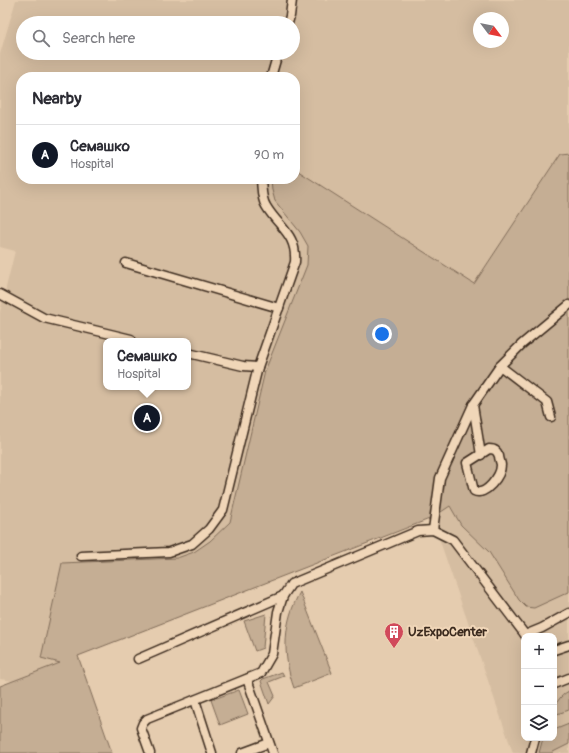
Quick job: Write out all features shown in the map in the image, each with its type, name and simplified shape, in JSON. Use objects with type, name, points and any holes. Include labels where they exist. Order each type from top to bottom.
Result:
[{"type":"lane","points":[[290,16],[292,0]]},
{"type":"lane","points":[[272,72],[276,60]]},
{"type":"lane","points":[[81,556],[169,552],[192,544],[209,529],[223,510],[258,367],[295,262],[296,251],[292,240],[265,206],[261,184]]},
{"type":"lane","points":[[126,263],[279,308]]},
{"type":"lane","points":[[0,294],[44,318],[127,338]]},
{"type":"lane","points":[[433,530],[440,478],[473,405],[500,366],[522,344],[569,305]]},
{"type":"lane","points":[[191,354],[243,366],[258,367]]},
{"type":"lane","points":[[500,366],[547,402],[551,416]]},
{"type":"lane","points":[[473,405],[481,455]]},
{"type":"lane","points":[[490,449],[495,450],[498,453],[501,465],[495,481],[484,490],[477,493],[474,491],[467,465],[469,461],[481,455],[490,449]]},
{"type":"lane","points":[[150,753],[141,728],[147,719],[262,673],[272,654],[278,612],[283,596],[291,584],[418,531],[433,530],[453,540],[523,633]]},
{"type":"lane","points":[[138,659],[283,596]]},
{"type":"lane","points":[[530,633],[569,613]]},
{"type":"lane","points":[[557,649],[569,645]]},
{"type":"lane","points":[[557,683],[569,678]]},
{"type":"lane","points":[[247,679],[273,753]]},
{"type":"lane","points":[[195,700],[212,753]]},
{"type":"lane","points":[[531,753],[534,741]]},
{"type":"lane","points":[[242,753],[269,743]]},
{"type":"shaded area","points":[[16,0],[569,0],[569,753],[513,753],[432,518],[13,681],[0,679],[0,312],[15,251],[0,247],[0,54]]},
{"type":"shaded area","points":[[569,153],[569,592],[534,608],[526,607],[519,600],[489,552],[461,525],[450,506],[432,518],[78,656],[112,753],[0,753],[0,686],[60,663],[41,658],[62,563],[177,558],[194,552],[210,541],[230,522],[265,371],[307,265],[308,246],[300,232],[275,201],[271,184],[300,184],[300,172],[474,284],[560,154]]},
{"type":"shaded area","points":[[300,592],[332,673],[294,688],[287,663],[286,639],[290,615]]},
{"type":"shaded area","points":[[266,614],[263,648],[255,651],[244,621]]},
{"type":"shaded area","points":[[282,672],[284,676],[269,682],[275,696],[269,704],[261,681]]},
{"type":"shaded area","points":[[239,690],[248,714],[220,725],[211,700]]},
{"type":"shaded area","points":[[569,691],[569,710],[557,714],[557,703],[562,695]]},
{"type":"shaded area","points":[[569,724],[569,744],[551,753],[539,753],[542,741],[557,741],[557,729]]},
{"type":"place","name":"Семашко","points":[[147,418]]},
{"type":"place","name":"UzExpoCenter","points":[[394,649]]}]
